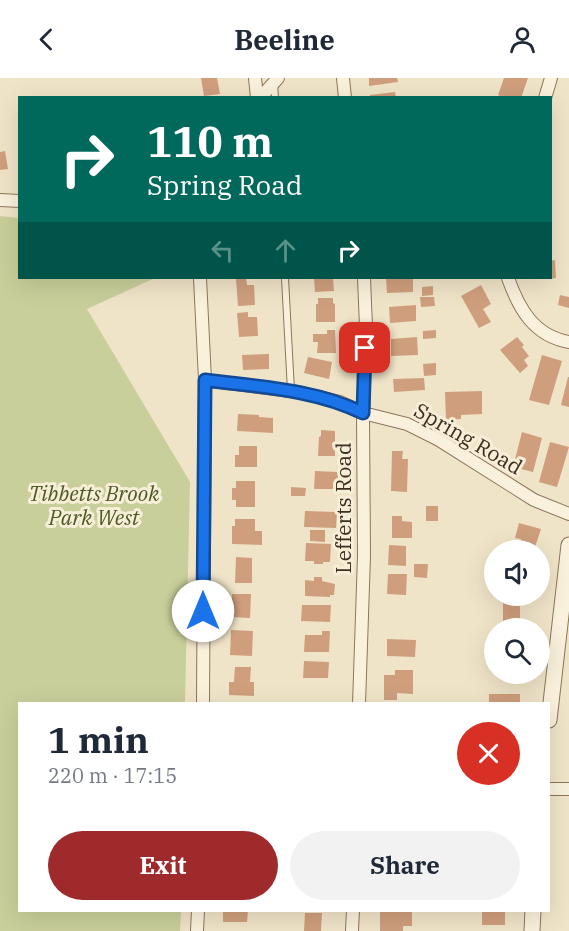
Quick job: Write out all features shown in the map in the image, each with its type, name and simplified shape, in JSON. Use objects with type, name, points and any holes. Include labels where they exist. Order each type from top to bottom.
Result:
[{"type":"street","points":[[255,78],[259,96]]},
{"type":"street","points":[[343,78],[345,96]]},
{"type":"street","points":[[546,96],[551,78]]},
{"type":"street","points":[[261,96],[276,81]]},
{"type":"street","points":[[0,200],[18,201]]},
{"type":"street","points":[[200,279],[205,380],[203,702]]},
{"type":"street","name":"Lefferts Road","points":[[359,702],[364,556],[363,413],[366,327],[364,279]]},
{"type":"street","points":[[508,279],[516,301],[531,320],[544,333],[558,340],[569,342]]},
{"type":"street","name":"Spring Road","points":[[205,380],[291,391],[340,402],[363,413],[407,424],[439,440],[534,500],[569,514]]},
{"type":"street","points":[[550,711],[569,545]]},
{"type":"street","points":[[550,789],[569,789]]},
{"type":"street","points":[[197,931],[198,912]]},
{"type":"street","points":[[352,931],[353,912]]},
{"type":"street","points":[[532,931],[533,912]]},
{"type":"lane","points":[[275,96],[276,81]]},
{"type":"lane","points":[[285,279],[291,391]]},
{"type":"green space","name":"Tibbetts Brook Park West","points":[[0,216],[18,218],[18,279],[153,279],[87,309],[190,482],[185,702],[18,702],[18,912],[181,912],[180,931],[0,931]]},
{"type":"building","points":[[201,78],[217,78],[220,94],[204,96]]},
{"type":"building","points":[[369,78],[397,78],[398,82],[369,86]]},
{"type":"building","points":[[504,78],[528,78],[522,96],[498,95]]},
{"type":"building","points":[[395,92],[396,96],[370,96]]},
{"type":"building","points":[[5,151],[8,169],[0,170],[0,152]]},
{"type":"building","points":[[555,260],[556,278],[552,279],[552,261]]},
{"type":"building","points":[[236,279],[246,279],[247,285],[254,285],[255,305],[238,306]]},
{"type":"building","points":[[314,279],[333,279],[334,291],[315,292]]},
{"type":"building","points":[[386,279],[413,279],[413,292],[387,293]]},
{"type":"building","points":[[481,285],[491,304],[483,309],[491,322],[479,328],[461,296]]},
{"type":"building","points":[[433,286],[433,295],[422,296],[422,287]]},
{"type":"building","points":[[560,295],[569,297],[569,308],[558,305]]},
{"type":"building","points":[[420,297],[434,297],[435,306],[421,307]]},
{"type":"building","points":[[318,298],[333,298],[335,322],[316,322]]},
{"type":"building","points":[[416,305],[416,321],[390,323],[389,307]]},
{"type":"building","points":[[248,312],[248,317],[257,317],[258,336],[239,337],[237,313]]},
{"type":"building","points":[[327,330],[335,330],[336,353],[317,353],[318,342],[313,342],[313,334],[327,334]]},
{"type":"building","points":[[436,330],[436,338],[423,339],[423,331]]},
{"type":"building","points":[[417,337],[418,355],[391,356],[391,339]]},
{"type":"building","points":[[517,337],[529,356],[524,360],[528,366],[520,373],[500,350]]},
{"type":"building","points":[[269,354],[269,369],[243,370],[242,355]]},
{"type":"building","points":[[542,355],[562,361],[549,405],[529,400]]},
{"type":"building","points":[[308,357],[332,362],[329,379],[304,373]]},
{"type":"building","points":[[436,363],[436,375],[424,376],[423,364]]},
{"type":"building","points":[[569,377],[569,407],[561,405]]},
{"type":"building","points":[[424,378],[425,390],[394,392],[393,379]]},
{"type":"building","points":[[482,391],[482,414],[461,415],[461,419],[446,420],[445,392]]},
{"type":"building","points":[[238,414],[273,418],[273,433],[237,431]]},
{"type":"building","points":[[321,430],[335,431],[335,456],[318,456]]},
{"type":"building","points":[[522,432],[542,438],[533,472],[513,467]]},
{"type":"building","points":[[550,442],[569,447],[557,487],[539,482]]},
{"type":"building","points":[[239,446],[257,446],[257,467],[235,467],[235,455],[239,455]]},
{"type":"building","points":[[392,451],[403,451],[402,459],[408,459],[407,492],[391,491]]},
{"type":"building","points":[[315,471],[338,472],[338,489],[314,489]]},
{"type":"building","points":[[236,481],[255,481],[255,507],[236,507],[236,500],[232,500],[232,488],[236,488]]},
{"type":"building","points":[[291,487],[306,488],[305,496],[291,496]]},
{"type":"building","points":[[426,506],[438,506],[438,521],[426,521]]},
{"type":"building","points":[[305,511],[337,512],[336,528],[304,527]]},
{"type":"building","points":[[392,516],[402,516],[402,521],[412,522],[412,538],[392,538]]},
{"type":"building","points":[[235,519],[255,519],[255,531],[262,531],[262,545],[232,544],[232,526],[235,526]]},
{"type":"building","points":[[519,523],[541,529],[537,540],[515,538]]},
{"type":"building","points":[[310,530],[325,530],[325,542],[310,541]]},
{"type":"building","points":[[306,543],[331,544],[330,562],[314,564],[314,561],[305,561]]},
{"type":"building","points":[[389,545],[406,546],[406,566],[388,565]]},
{"type":"building","points":[[236,557],[252,558],[252,583],[235,583]]},
{"type":"building","points":[[414,564],[428,564],[427,578],[414,577]]},
{"type":"building","points":[[388,574],[407,574],[406,595],[387,594]]},
{"type":"building","points":[[314,577],[322,577],[322,581],[335,584],[334,595],[330,597],[305,596],[305,580],[314,581]]},
{"type":"building","points":[[232,594],[251,594],[250,618],[232,617]]},
{"type":"building","points":[[302,605],[331,605],[330,622],[301,621]]},
{"type":"building","points":[[503,606],[520,606],[520,618],[503,618]]},
{"type":"building","points":[[231,630],[253,631],[252,656],[230,655]]},
{"type":"building","points":[[322,631],[330,631],[329,652],[304,652],[305,635],[322,635]]},
{"type":"building","points":[[387,639],[416,640],[415,657],[387,656]]},
{"type":"building","points":[[304,661],[329,662],[328,678],[303,678]]},
{"type":"building","points":[[235,667],[251,667],[250,682],[254,682],[254,696],[229,695],[229,682],[234,682]]},
{"type":"building","points":[[395,670],[413,670],[413,694],[397,693],[397,700],[384,700],[384,675],[395,675]]},
{"type":"building","points":[[489,694],[520,694],[520,702],[489,702]]},
{"type":"building","points":[[223,912],[248,912],[247,922],[223,922]]},
{"type":"building","points":[[380,912],[412,912],[412,926],[403,926],[403,931],[380,931]]},
{"type":"building","points":[[482,912],[505,912],[505,925],[482,925]]},
{"type":"building","points":[[305,913],[322,913],[321,931],[304,931]]},
{"type":"route","points":[[203,611],[205,380],[298,392],[340,402],[363,413],[365,348]]}]
